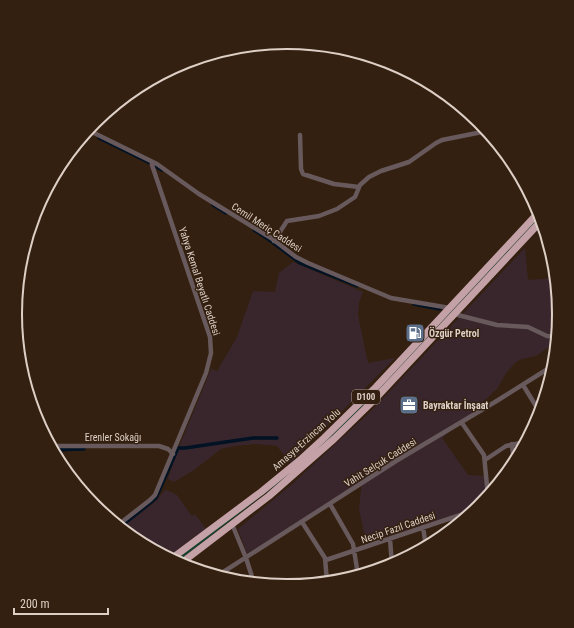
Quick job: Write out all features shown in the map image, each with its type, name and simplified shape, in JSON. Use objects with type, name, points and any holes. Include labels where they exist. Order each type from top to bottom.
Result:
[{"type":"highway","name":"Amasya-Erzincan Yolu","points":[[186,559],[269,496],[334,440],[374,400],[534,218]]},
{"type":"highway","name":"Amasya-Erzincan Yolu","points":[[177,555],[244,506],[300,460],[360,403],[537,225]]},
{"type":"street","points":[[274,240],[286,221],[312,218],[331,212],[353,199],[357,195],[359,187],[372,175],[388,168],[410,162],[439,141],[479,132]]},
{"type":"street","name":"Cemil Meriç Caddesi","points":[[94,133],[152,162],[198,194],[274,240],[296,257],[308,263],[382,295],[452,311],[497,325],[528,327],[551,337]]},
{"type":"street","points":[[300,135],[301,169],[303,174],[334,184],[359,187]]},
{"type":"street","name":"Yahya Kemal Beyatlı Caddesi","points":[[123,521],[153,497],[173,454],[206,373],[211,359],[212,347],[152,162]]},
{"type":"street","name":"Vahit Selçuk Caddesi","points":[[224,571],[396,461],[462,423],[546,370]]},
{"type":"street","points":[[523,385],[536,405]]},
{"type":"street","points":[[462,423],[482,451],[485,460],[487,487]]},
{"type":"street","points":[[485,460],[503,447],[518,443]]},
{"type":"street","points":[[512,444],[513,452]]},
{"type":"street","name":"Erenler Sokağı","points":[[58,446],[152,446],[164,447],[170,450],[173,454]]},
{"type":"street","points":[[330,504],[352,542],[358,569]]},
{"type":"street","name":"Necip Fazıl Caddesi","points":[[326,560],[456,517]]},
{"type":"street","points":[[302,522],[326,560],[327,576]]},
{"type":"street","points":[[232,524],[252,577]]},
{"type":"street","points":[[423,527],[425,539]]},
{"type":"street","points":[[390,539],[391,558]]},
{"type":"shaded area","points":[[525,248],[528,280],[550,278],[552,314],[550,346],[536,356],[516,362],[506,373],[497,389],[476,408],[476,411],[442,438],[468,475],[484,476],[485,490],[463,512],[366,543],[359,508],[362,482],[247,554],[238,529],[290,486],[370,412]]},
{"type":"shaded area","points":[[293,262],[363,292],[359,303],[358,315],[368,363],[395,358],[290,463],[277,446],[257,444],[235,446],[221,449],[194,470],[174,482],[168,479],[177,452],[211,369],[217,371],[237,337],[253,291],[275,292],[279,273]]},
{"type":"shaded area","points":[[167,490],[177,495],[192,516],[195,514],[206,529],[172,553],[154,543],[126,524],[156,501],[164,491]]},
{"type":"green space","points":[[535,220],[535,222],[373,396],[325,443],[276,485],[183,558],[180,556],[298,465]]},
{"type":"waterway","points":[[99,138],[150,163]]},
{"type":"waterway","points":[[155,166],[162,170]]},
{"type":"waterway","points":[[213,205],[226,213]]},
{"type":"waterway","points":[[254,230],[300,263],[357,286]]},
{"type":"waterway","points":[[414,304],[440,309]]},
{"type":"waterway","points":[[125,523],[156,498],[178,448],[253,438],[277,438]]},
{"type":"waterway","points":[[60,449],[83,448]]},
{"type":"place","name":"Özgür Petrol","points":[[415,333]]},
{"type":"place","name":"Bayraktar İnşaat","points":[[409,405]]}]
